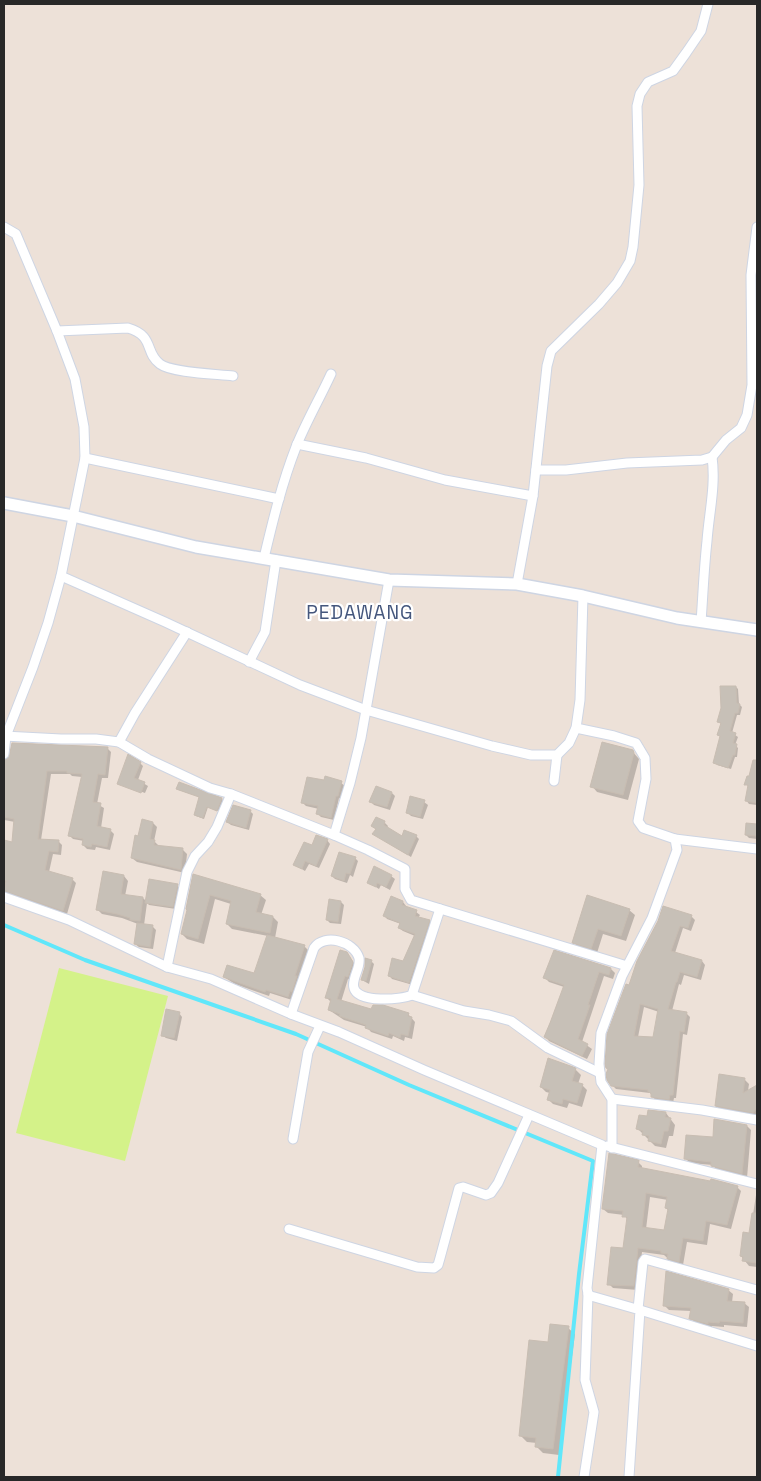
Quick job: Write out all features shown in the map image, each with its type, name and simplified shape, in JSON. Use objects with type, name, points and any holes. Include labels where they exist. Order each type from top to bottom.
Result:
[{"type":"street","points":[[517,584],[533,496],[547,366],[551,351],[599,304],[617,283],[630,261],[634,247],[639,185],[637,106],[640,94],[648,82],[673,71],[701,32],[708,4]]},
{"type":"street","points":[[4,218],[4,227],[16,234],[75,379],[84,428],[85,458],[61,576],[33,667],[5,736],[4,754]]},
{"type":"street","points":[[536,470],[566,470],[627,464],[702,460],[712,457],[726,440],[740,428],[748,415],[754,382],[754,278],[757,227]]},
{"type":"street","points":[[57,331],[128,328],[137,330],[143,335],[155,359],[167,368],[234,376]]},
{"type":"street","points":[[264,558],[278,499],[297,444],[331,374]]},
{"type":"street","points":[[297,444],[366,458],[445,480],[533,496]]},
{"type":"street","points":[[701,622],[713,489],[714,470],[712,457]]},
{"type":"street","points":[[85,458],[278,499]]},
{"type":"street","points":[[4,503],[73,516],[196,547],[389,580],[517,584],[582,596],[676,618],[757,630]]},
{"type":"street","points":[[250,662],[265,632],[276,560]]},
{"type":"street","points":[[61,576],[188,632],[300,685],[366,710],[492,746],[531,755],[557,755]]},
{"type":"street","points":[[334,835],[350,783],[366,710],[389,580]]},
{"type":"street","points":[[554,781],[557,755],[569,743],[576,728],[580,700],[582,596]]},
{"type":"street","points":[[118,742],[188,632]]},
{"type":"street","points":[[576,728],[636,743],[645,758],[646,779],[638,821],[643,828],[675,839],[757,849]]},
{"type":"street","points":[[5,736],[61,739],[96,738],[118,742],[148,759],[210,788],[231,794],[334,835],[405,869],[405,889],[411,900],[627,966]]},
{"type":"street","points":[[168,967],[187,872],[195,856],[208,842],[217,828],[231,794]]},
{"type":"street","points":[[612,1148],[612,1099],[601,1082],[598,1064],[601,1033],[627,966],[652,918],[676,850],[675,839]]},
{"type":"street","points":[[4,897],[69,920],[168,967],[211,979],[291,1014],[318,1030],[339,1032],[602,1145],[757,1184]]},
{"type":"street","points":[[412,995],[440,909]]},
{"type":"street","points":[[291,1014],[314,948],[320,942],[328,940],[340,942],[349,946],[358,957],[359,963],[354,986],[356,992],[366,997],[389,1000],[412,995],[464,1011],[511,1021],[548,1048],[600,1072]]},
{"type":"street","points":[[292,1139],[310,1048],[318,1030]]},
{"type":"street","points":[[612,1099],[702,1110],[757,1120]]},
{"type":"street","points":[[289,1229],[417,1267],[434,1268],[438,1265],[460,1188],[463,1187],[486,1195],[491,1193],[498,1183],[529,1115]]},
{"type":"street","points":[[584,1477],[594,1412],[585,1380],[587,1288],[602,1145]]},
{"type":"street","points":[[630,1477],[639,1309],[643,1262],[645,1259],[757,1290]]},
{"type":"street","points":[[588,1294],[757,1346]]},
{"type":"green space","points":[[59,968],[168,996],[125,1161],[16,1133]]},
{"type":"building","points":[[720,686],[736,686],[737,703],[740,704],[738,713],[735,713],[730,731],[736,733],[733,743],[737,744],[735,755],[733,755],[728,768],[713,763],[720,736],[717,735],[721,723],[717,722],[721,708]]},
{"type":"building","points":[[602,742],[633,750],[634,753],[623,795],[590,787]]},
{"type":"building","points":[[12,743],[108,747],[105,775],[98,774],[93,802],[101,803],[97,826],[111,829],[107,847],[92,844],[91,847],[82,845],[83,839],[68,836],[82,774],[67,773],[67,771],[47,771],[38,839],[59,840],[58,852],[49,851],[45,870],[73,878],[63,911],[4,891],[6,881],[4,880],[4,840],[12,842],[14,819],[4,817],[4,760],[9,757]]},
{"type":"building","points":[[128,754],[141,762],[134,778],[145,782],[141,793],[117,784]]},
{"type":"building","points":[[753,760],[757,760],[757,803],[745,801],[748,785],[744,785],[747,776],[749,776]]},
{"type":"building","points":[[325,776],[342,781],[331,818],[316,814],[318,806],[301,803],[307,777],[324,780]]},
{"type":"building","points":[[179,782],[222,798],[217,811],[207,807],[203,818],[194,815],[199,797],[176,789]]},
{"type":"building","points":[[376,786],[392,792],[387,807],[369,802]]},
{"type":"building","points":[[410,796],[425,800],[420,817],[406,813]]},
{"type":"building","points":[[233,805],[251,810],[246,828],[226,822]]},
{"type":"building","points":[[376,817],[385,821],[384,825],[402,836],[404,830],[417,835],[408,855],[372,834],[376,829],[371,826]]},
{"type":"building","points":[[142,819],[153,822],[150,839],[155,840],[154,845],[183,848],[181,870],[131,858],[135,835],[138,836]]},
{"type":"building","points":[[746,823],[757,824],[757,836],[745,835]]},
{"type":"building","points":[[316,835],[328,839],[316,866],[305,861],[302,869],[293,865],[304,842],[312,845]]},
{"type":"building","points":[[339,852],[356,857],[350,874],[346,873],[344,881],[331,876]]},
{"type":"building","points":[[374,866],[392,875],[386,887],[377,883],[376,887],[367,883]]},
{"type":"building","points":[[103,871],[124,875],[121,894],[143,897],[140,921],[96,910]]},
{"type":"building","points":[[193,874],[261,894],[256,912],[273,916],[270,933],[226,924],[231,901],[210,895],[198,939],[181,934]]},
{"type":"building","points":[[149,879],[178,884],[173,907],[145,903]]},
{"type":"building","points":[[587,895],[630,909],[621,936],[598,929],[591,949],[572,943]]},
{"type":"building","points":[[391,896],[403,901],[402,905],[417,910],[415,916],[430,920],[409,983],[388,976],[392,958],[403,961],[415,934],[398,928],[400,923],[383,916]]},
{"type":"building","points":[[329,899],[341,901],[338,922],[326,920]]},
{"type":"building","points":[[663,906],[692,915],[688,928],[680,926],[671,951],[702,960],[697,977],[680,972],[668,1009],[687,1012],[684,1032],[680,1031],[673,1095],[670,1095],[669,1100],[651,1097],[651,1093],[648,1090],[611,1086],[607,1080],[606,1074],[608,1069],[605,1064],[607,1034],[626,984],[629,985],[637,961],[658,921]],"holes":[[[640,1004],[658,1009],[653,1037],[634,1036]]]},
{"type":"building","points":[[137,923],[153,925],[150,947],[134,944]]},
{"type":"building","points":[[267,935],[305,945],[292,992],[290,991],[288,997],[266,990],[265,992],[223,977],[227,965],[254,973]]},
{"type":"building","points":[[340,950],[347,952],[353,962],[348,977],[345,976],[337,999],[371,1009],[373,1005],[383,1005],[409,1013],[408,1016],[412,1017],[408,1036],[401,1034],[400,1038],[389,1033],[388,1036],[365,1028],[366,1025],[339,1016],[340,1014],[328,1010],[331,999],[325,998]]},
{"type":"building","points":[[554,950],[611,968],[609,975],[599,972],[588,1005],[590,1005],[578,1039],[588,1044],[582,1056],[544,1037],[564,985],[543,978]]},
{"type":"building","points":[[365,958],[372,960],[366,981],[361,980],[365,967]]},
{"type":"building","points":[[166,1009],[180,1012],[174,1038],[161,1036]]},
{"type":"building","points":[[548,1058],[576,1068],[572,1081],[583,1084],[577,1103],[563,1099],[562,1104],[547,1100],[550,1090],[540,1087]]},
{"type":"building","points":[[719,1074],[745,1078],[743,1093],[757,1085],[757,1108],[753,1113],[715,1106]]},
{"type":"building","points":[[648,1110],[666,1112],[665,1117],[671,1118],[668,1131],[664,1131],[661,1144],[648,1141],[649,1136],[642,1135],[643,1131],[636,1129],[639,1115],[647,1116]]},
{"type":"building","points":[[714,1119],[747,1125],[742,1174],[711,1166],[711,1162],[684,1159],[686,1135],[713,1137]]},
{"type":"building","points":[[609,1153],[639,1160],[638,1167],[710,1181],[711,1179],[738,1186],[727,1225],[706,1221],[703,1241],[683,1238],[679,1262],[667,1259],[668,1254],[661,1253],[661,1251],[638,1248],[634,1286],[607,1285],[611,1247],[623,1248],[627,1217],[622,1217],[623,1211],[602,1209]],"holes":[[[646,1193],[667,1197],[665,1208],[668,1209],[664,1230],[642,1227]]]},
{"type":"building","points":[[752,1213],[757,1213],[757,1263],[742,1261],[743,1257],[740,1256],[743,1232],[749,1233]]},
{"type":"building","points":[[666,1271],[729,1289],[727,1301],[745,1302],[743,1323],[720,1321],[719,1323],[708,1322],[708,1324],[689,1319],[691,1308],[663,1306]]},
{"type":"building","points":[[550,1324],[569,1326],[553,1449],[535,1447],[536,1438],[519,1436],[529,1340],[548,1342]]},
{"type":"waterway","points":[[4,925],[85,960],[296,1034],[409,1085],[593,1161],[558,1477]]},
{"type":"district","name":"PEDAWANG","points":[[360,612]]}]
